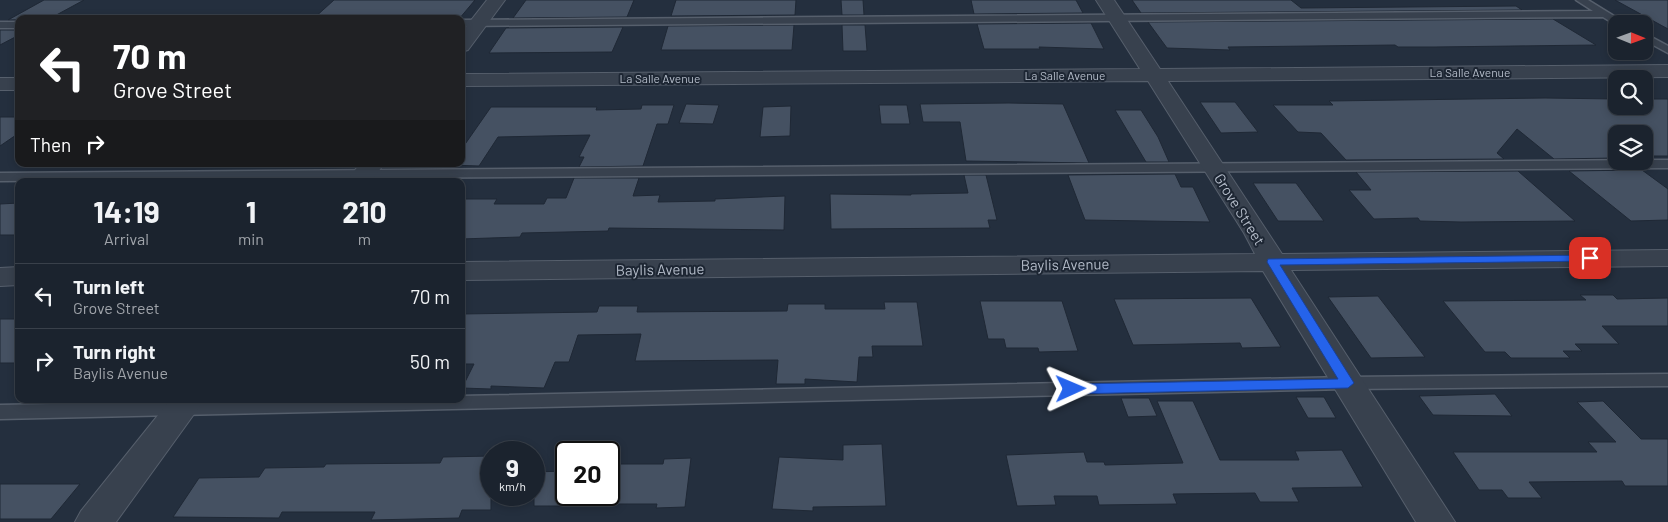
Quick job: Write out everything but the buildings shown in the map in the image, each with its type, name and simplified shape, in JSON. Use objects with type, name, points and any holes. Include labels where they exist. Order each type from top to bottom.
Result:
[{"type":"street","points":[[465,35],[470,22],[496,0]]},
{"type":"street","name":"Grove Street","points":[[1111,9],[1257,233],[1272,262],[1436,522]]},
{"type":"street","name":"La Salle Avenue","points":[[465,80],[1668,71]]},
{"type":"street","points":[[0,84],[15,84]]},
{"type":"street","name":"Baylis Avenue","points":[[465,271],[1668,258]]},
{"type":"street","points":[[0,276],[15,276]]},
{"type":"street","points":[[94,522],[185,404]]},
{"type":"lane","points":[[1581,0],[1608,16]]},
{"type":"lane","points":[[470,22],[1111,9],[1604,14]]},
{"type":"lane","points":[[0,25],[15,25]]},
{"type":"lane","points":[[1653,41],[1668,50]]},
{"type":"lane","points":[[0,177],[1668,164]]},
{"type":"lane","points":[[465,399],[1348,383],[1668,380]]},
{"type":"lane","points":[[0,412],[240,403]]},
{"type":"route","points":[[1071,389],[1348,383],[1272,262],[1590,258]]}]
